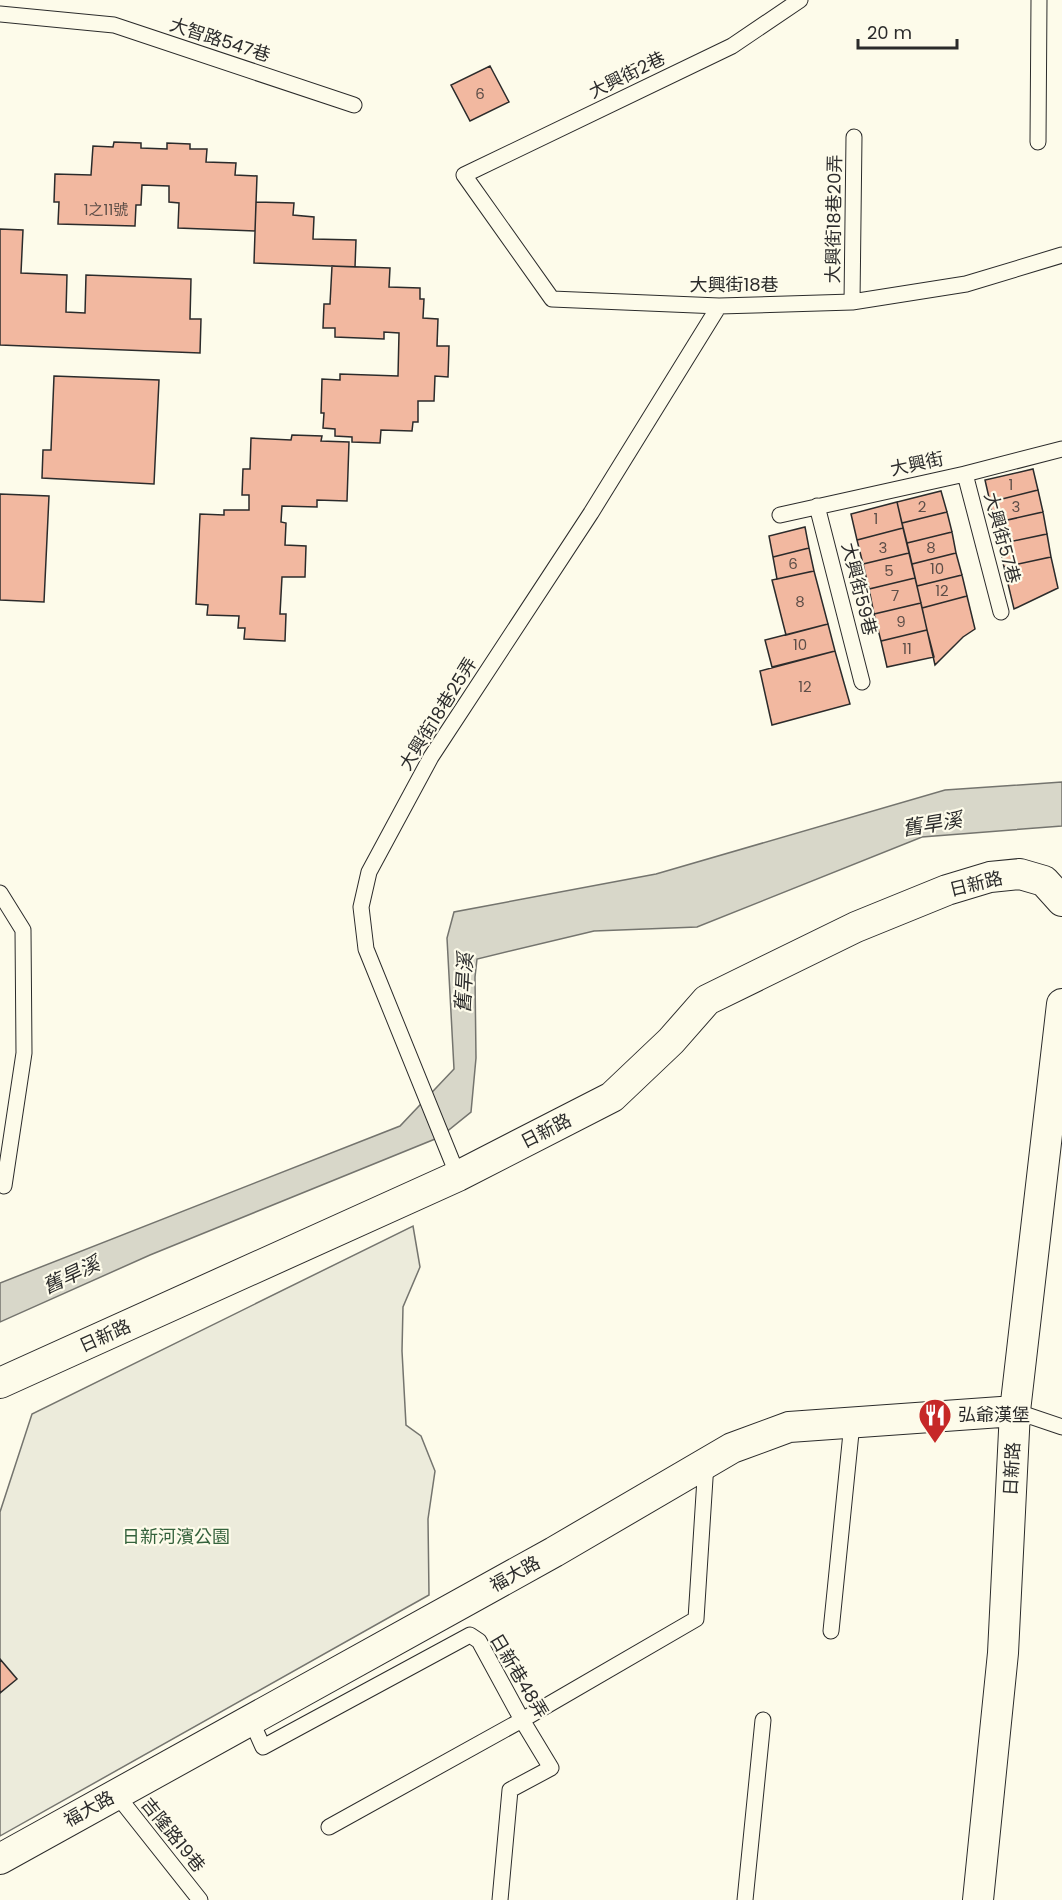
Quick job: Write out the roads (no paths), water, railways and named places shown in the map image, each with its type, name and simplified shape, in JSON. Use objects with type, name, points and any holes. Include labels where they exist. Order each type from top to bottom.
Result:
[{"type":"street","name":"日新路","points":[[0,1383],[458,1176],[612,1097],[671,1041],[707,1000],[856,927],[947,890],[990,877],[1020,874],[1044,881],[1062,901]]},
{"type":"street","name":"日新路","points":[[978,1900],[1003,1653],[1015,1411],[1062,1004]]},
{"type":"street","name":"福大路","points":[[0,1859],[554,1552],[732,1448],[789,1426],[1015,1411]]},
{"type":"lane","name":"大興街2巷","points":[[464,175],[732,46],[800,0]]},
{"type":"lane","points":[[1038,142],[1039,0]]},
{"type":"lane","name":"大智路547巷","points":[[0,14],[114,25],[354,105]]},
{"type":"lane","name":"大興街18巷20弄","points":[[852,302],[854,137]]},
{"type":"lane","name":"大興街18巷","points":[[464,175],[552,299],[719,306],[852,302],[966,284],[1062,255]]},
{"type":"lane","name":"大興街18巷25弄","points":[[458,1176],[366,949],[362,907],[369,872],[431,758],[591,513],[719,306]]},
{"type":"lane","name":"大興街","points":[[780,515],[965,474],[1062,449]]},
{"type":"lane","name":"大興街57巷","points":[[965,474],[1001,612]]},
{"type":"lane","name":"大興街59巷","points":[[817,506],[862,682]]},
{"type":"lane","points":[[0,893],[23,930],[24,1053],[4,1186]]},
{"type":"lane","name":"福大路","points":[[1015,1411],[1062,1427]]},
{"type":"lane","points":[[831,1630],[852,1423]]},
{"type":"lane","points":[[329,1827],[522,1720],[696,1619],[706,1463]]},
{"type":"lane","name":"日新巷48弄","points":[[251,1720],[263,1747],[470,1635],[479,1641],[551,1768],[510,1790],[501,1900]]},
{"type":"lane","points":[[745,1900],[764,1720]]},
{"type":"lane","name":"吉隆路19巷","points":[[116,1794],[200,1900]]},
{"type":"water","name":"舊旱溪","points":[[1062,782],[1062,826],[922,837],[697,927],[594,931],[477,959],[475,977],[476,1058],[471,1112],[440,1137],[150,1255],[0,1322],[0,1283],[400,1126],[454,1069],[447,938],[454,912],[656,874],[945,790]]},
{"type":"place","name":"弘爺漢堡","points":[[935,1444]]},
{"type":"park label","name":"日新河濱公園","points":[[176,1537]]}]
